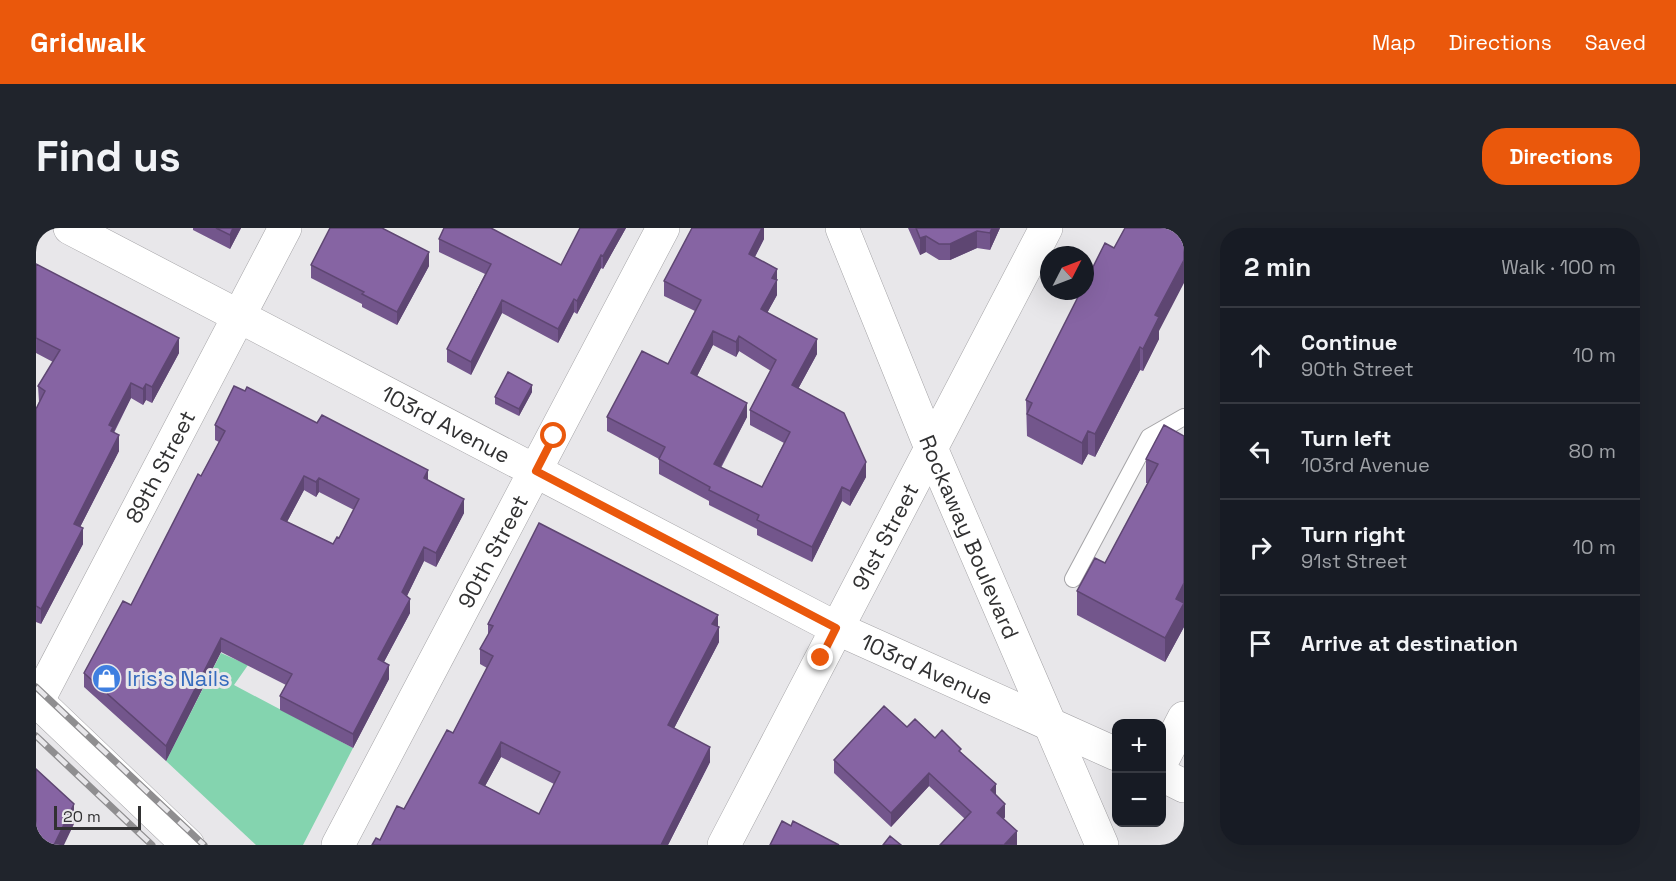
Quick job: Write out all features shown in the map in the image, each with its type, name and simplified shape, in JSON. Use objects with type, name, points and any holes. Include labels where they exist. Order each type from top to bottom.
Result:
[{"type":"street","name":"103rd Avenue","points":[[70,228],[836,628],[1112,752]]},
{"type":"street","name":"89th Street","points":[[36,702],[285,228]]},
{"type":"street","name":"90th Street","points":[[338,845],[663,228]]},
{"type":"street","name":"91st Street","points":[[724,845],[1046,228]]},
{"type":"street","name":"Rockaway Boulevard","points":[[839,230],[1102,845]]},
{"type":"street","points":[[36,702],[188,845]]},
{"type":"street","points":[[1166,752],[1184,718]]},
{"type":"street","points":[[1166,777],[1184,786]]},
{"type":"lane","points":[[1073,579],[1149,437],[1184,417]]},
{"type":"green space","points":[[221,653],[248,665],[234,685],[353,748],[303,845],[256,845],[166,761]]},
{"type":"building","points":[[216,228],[233,228],[230,235]]},
{"type":"building","points":[[330,228],[382,228],[429,252],[397,312],[311,265]]},
{"type":"building","points":[[444,228],[491,228],[561,265],[580,228],[619,228],[603,256],[601,255],[577,301],[574,299],[558,329],[502,300],[471,362],[447,349],[491,264],[439,239]]},
{"type":"building","points":[[692,228],[762,228],[749,254],[777,269],[772,278],[777,280],[761,309],[817,339],[792,385],[844,413],[866,462],[850,491],[842,487],[812,547],[757,520],[759,515],[709,490],[710,487],[659,459],[665,447],[607,417],[642,351],[668,364],[701,300],[664,281]],"holes":[[[713,331],[736,342],[739,336],[776,360],[750,410],[790,432],[762,487],[714,464],[747,403],[691,373]]]},
{"type":"building","points":[[916,228],[992,228],[990,233],[977,231],[950,244],[939,244],[926,236],[920,238]]},
{"type":"building","points":[[1125,228],[1184,228],[1184,260],[1155,315],[1159,317],[1143,349],[1140,347],[1095,434],[1088,431],[1082,443],[1027,414],[1032,403],[1026,400],[1076,300],[1094,300],[1094,265],[1105,243],[1114,248]]},
{"type":"building","points":[[36,264],[179,338],[152,387],[146,384],[143,389],[131,383],[109,425],[113,427],[111,431],[119,435],[74,524],[83,528],[41,609],[36,606],[36,409],[45,391],[38,386],[60,350],[36,338]]},
{"type":"building","points":[[508,372],[532,385],[519,409],[495,397]]},
{"type":"building","points":[[234,386],[245,391],[247,387],[317,423],[322,415],[428,470],[424,478],[464,499],[436,553],[424,547],[402,592],[410,599],[378,659],[389,665],[353,734],[280,696],[292,674],[221,638],[166,746],[84,673],[123,601],[131,605],[198,474],[201,476],[225,431],[215,425]],"holes":[[[304,476],[316,482],[319,478],[359,499],[339,538],[337,537],[333,544],[281,519]]]},
{"type":"building","points":[[1164,425],[1184,436],[1184,583],[1176,599],[1184,603],[1165,638],[1077,591],[1095,558],[1105,563],[1158,464],[1146,459]]},
{"type":"building","points":[[539,523],[718,615],[712,624],[719,627],[668,725],[710,747],[661,845],[372,845],[376,838],[380,840],[397,806],[404,809],[447,730],[453,733],[493,656],[480,649],[493,626],[488,624]],"holes":[[[501,742],[560,772],[539,814],[479,783]]]},
{"type":"building","points":[[884,706],[907,727],[915,719],[935,738],[942,730],[961,749],[959,751],[996,784],[991,790],[1005,804],[997,813],[1017,831],[1006,845],[940,845],[971,812],[929,773],[891,813],[834,760]]},
{"type":"building","points":[[36,769],[74,804],[54,845],[36,845]]},
{"type":"building","points":[[782,821],[791,826],[793,821],[839,845],[770,845]]},
{"type":"building","points":[[890,836],[901,845],[883,845]]},
{"type":"railway","points":[[36,687],[204,845]]},
{"type":"railway","points":[[36,736],[152,845]]},
{"type":"place","name":"Iris's Nails","points":[[106,678]]},
{"type":"route","points":[[554,436],[536,471],[836,628],[821,658]]}]
